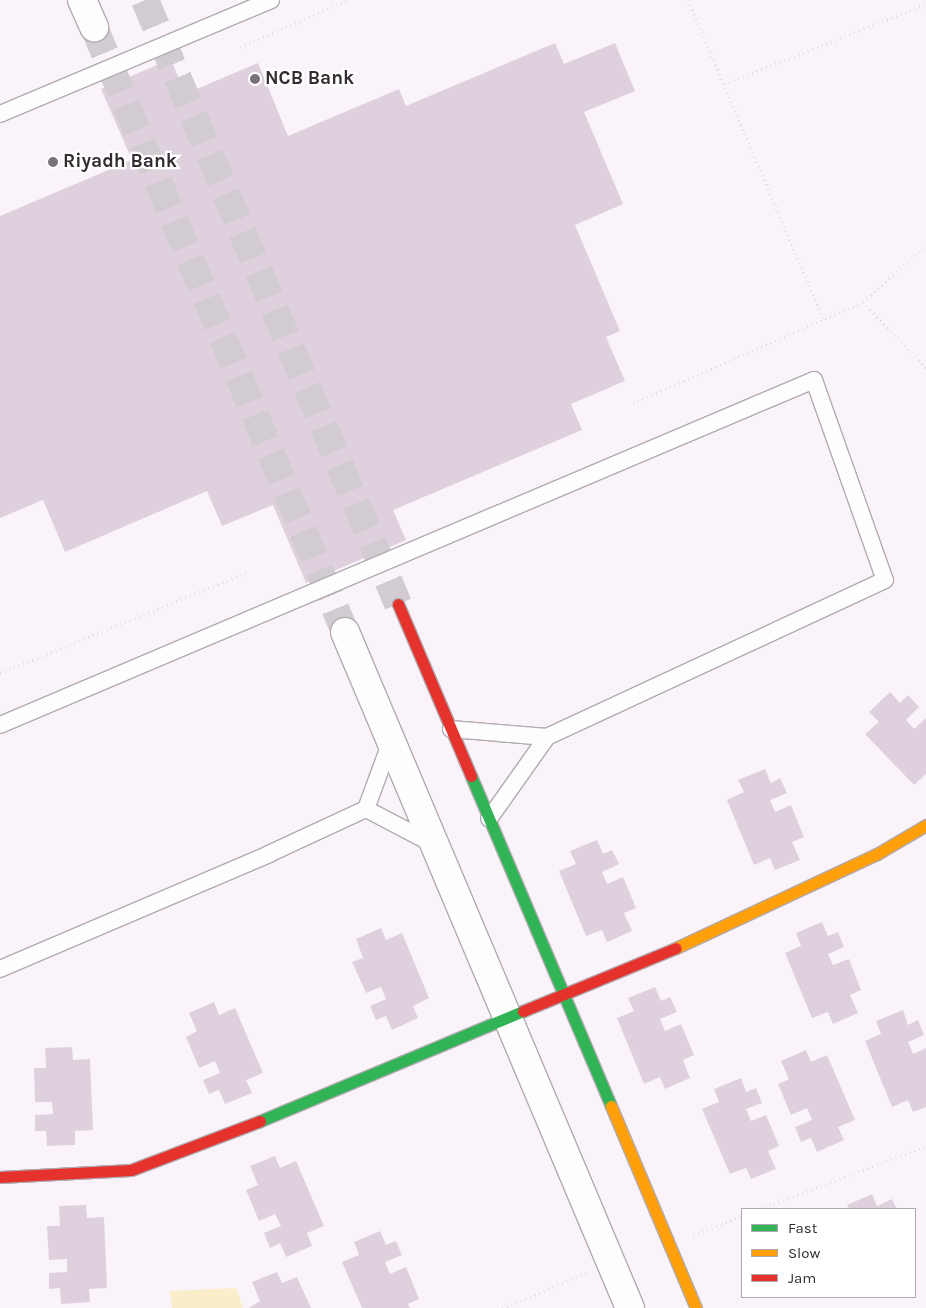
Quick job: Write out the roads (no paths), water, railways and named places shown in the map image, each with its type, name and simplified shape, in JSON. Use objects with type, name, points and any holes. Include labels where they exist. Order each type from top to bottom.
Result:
[{"type":"street","points":[[82,0],[94,26]]},
{"type":"street","points":[[398,604],[696,1308]]},
{"type":"street","points":[[345,632],[630,1308]]},
{"type":"street","points":[[0,1177],[131,1170],[354,1084],[717,931],[877,854],[926,825]]},
{"type":"lane","points":[[0,114],[271,0]]},
{"type":"lane","points":[[0,725],[814,380],[885,580],[547,736],[451,728]]},
{"type":"lane","points":[[489,818],[547,736]]},
{"type":"lane","points":[[0,969],[269,854],[366,809],[391,741]]},
{"type":"lane","points":[[366,809],[435,846]]},
{"type":"tunnel","points":[[145,0],[398,604]]},
{"type":"tunnel","points":[[94,27],[345,632]]},
{"type":"place","name":"NCB Bank","points":[[255,79]]},
{"type":"place","name":"Riyadh Bank","points":[[53,162]]}]
